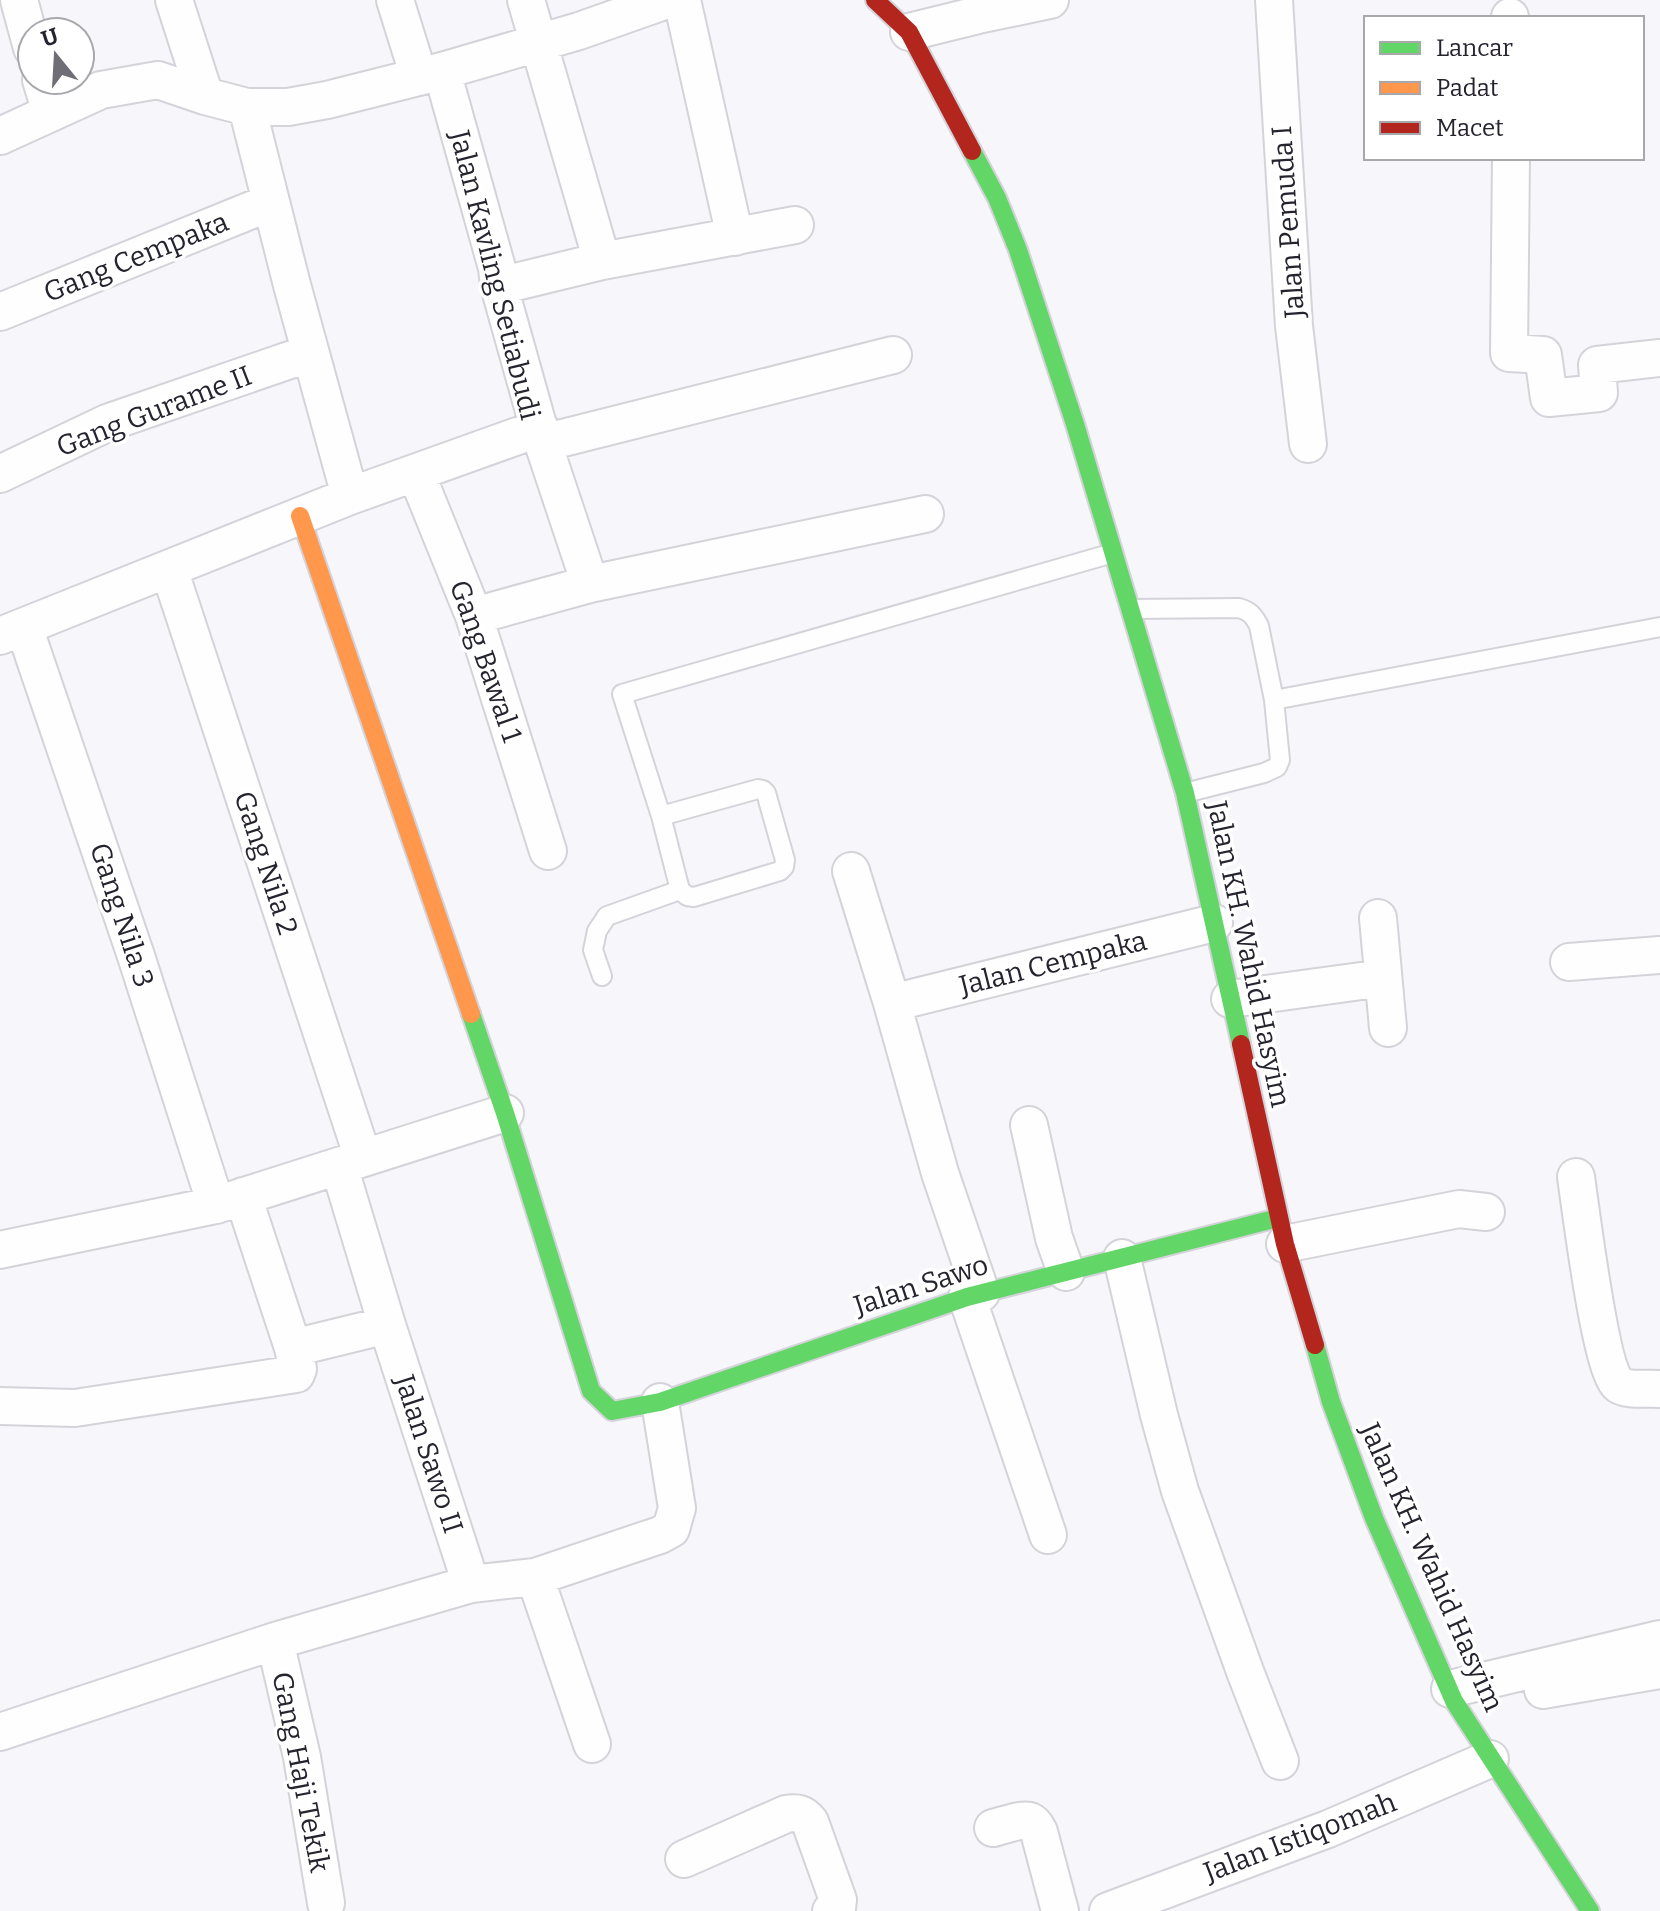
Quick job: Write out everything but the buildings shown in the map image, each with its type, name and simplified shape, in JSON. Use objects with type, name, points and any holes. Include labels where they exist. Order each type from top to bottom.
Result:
[{"type":"street","points":[[174,0],[205,96]]},
{"type":"street","name":"Jalan Kavling Setiabudi","points":[[12,631],[350,496],[541,436],[499,286],[497,268],[431,74],[395,0]]},
{"type":"street","points":[[526,0],[602,261]]},
{"type":"street","points":[[96,91],[158,80],[247,107],[288,107],[431,74],[579,31],[667,0]]},
{"type":"street","points":[[682,0],[735,237]]},
{"type":"street","name":"Jalan KH. Wahid Hasyim","points":[[875,0],[909,32],[997,198],[1018,250],[1114,552],[1185,793],[1281,1231],[1331,1402],[1374,1518],[1452,1695],[1490,1759],[1590,1911]]},
{"type":"street","points":[[909,32],[1050,0]]},
{"type":"street","name":"Jalan Pemuda I","points":[[1274,0],[1294,326],[1308,444]]},
{"type":"street","points":[[0,136],[46,96]]},
{"type":"street","points":[[247,107],[350,496]]},
{"type":"street","points":[[1511,160],[1509,353],[1543,355],[1549,398],[1599,393],[1597,365],[1660,358]]},
{"type":"street","name":"Gang Cempaka","points":[[0,312],[271,202]]},
{"type":"street","points":[[499,286],[602,261],[795,225]]},
{"type":"street","name":"Gang Gurame II","points":[[0,474],[107,423],[310,353]]},
{"type":"street","points":[[590,584],[541,436],[893,355]]},
{"type":"street","name":"Gang Bawal 1","points":[[416,473],[474,616],[548,851]]},
{"type":"street","points":[[474,616],[590,584],[925,514]]},
{"type":"street","points":[[0,1250],[229,1200],[505,1113],[300,516]]},
{"type":"street","name":"Gang Nila 2","points":[[169,569],[351,1162],[387,1325]]},
{"type":"street","name":"Gang Nila 3","points":[[12,631],[229,1200],[293,1348]]},
{"type":"street","points":[[851,871],[892,1003],[974,1295],[1048,1535]]},
{"type":"street","points":[[1378,918],[1388,1028]]},
{"type":"street","name":"Jalan Cempaka","points":[[892,1003],[1214,923]]},
{"type":"street","points":[[1569,962],[1660,955]]},
{"type":"street","points":[[1230,999],[1383,978]]},
{"type":"street","name":"Jalan Sawo","points":[[505,1113],[591,1391],[612,1411],[660,1402],[974,1295],[1122,1258],[1281,1231]]},
{"type":"street","points":[[1029,1125],[1054,1238],[1066,1272]]},
{"type":"street","points":[[1576,1177],[1600,1329],[1615,1381],[1624,1388],[1660,1389]]},
{"type":"street","points":[[1281,1231],[1459,1209],[1486,1212]]},
{"type":"street","points":[[1122,1258],[1180,1491],[1280,1761]]},
{"type":"street","points":[[0,1406],[75,1408],[291,1376],[298,1369],[293,1348],[387,1325]]},
{"type":"street","name":"Jalan Sawo II","points":[[387,1325],[471,1584]]},
{"type":"street","points":[[0,1732],[275,1641],[471,1584],[535,1577],[644,1542],[671,1529],[677,1508],[660,1402]]},
{"type":"street","points":[[535,1577],[592,1744]]},
{"type":"street","points":[[1452,1695],[1660,1639]]},
{"type":"street","name":"Gang Haji Tekik","points":[[275,1641],[302,1757],[326,1903]]},
{"type":"street","points":[[1452,1695],[1502,1697],[1660,1670]]},
{"type":"street","name":"Jalan Istiqomah","points":[[1108,1911],[1328,1829],[1490,1759]]},
{"type":"street","points":[[684,1859],[786,1814],[804,1815],[810,1822],[838,1900],[837,1908],[831,1911]]},
{"type":"street","points":[[993,1828],[1023,1821],[1035,1825],[1060,1911]]},
{"type":"lane","points":[[661,816],[763,790],[785,860],[784,867],[780,871],[694,897],[680,890],[661,816],[622,694],[1114,552]]},
{"type":"lane","points":[[1131,609],[1239,608],[1248,611],[1259,626],[1274,700],[1280,760],[1277,767],[1185,793]]},
{"type":"lane","points":[[1274,700],[1660,627]]},
{"type":"lane","points":[[602,976],[593,950],[597,931],[607,916],[680,890]]},
{"type":"traffic: fast","points":[[972,151],[997,198],[1018,250],[1075,424],[1185,793],[1241,1044]]},
{"type":"traffic: fast","points":[[471,1014],[591,1391],[612,1411],[660,1402],[967,1297],[1278,1218]]},
{"type":"traffic: fast","points":[[1315,1345],[1331,1402],[1374,1518],[1454,1701],[1590,1911]]},
{"type":"traffic: slow","points":[[300,516],[471,1014]]},
{"type":"traffic: jam","points":[[875,0],[909,32],[972,151]]},
{"type":"traffic: jam","points":[[1241,1044],[1285,1244],[1315,1345]]}]
